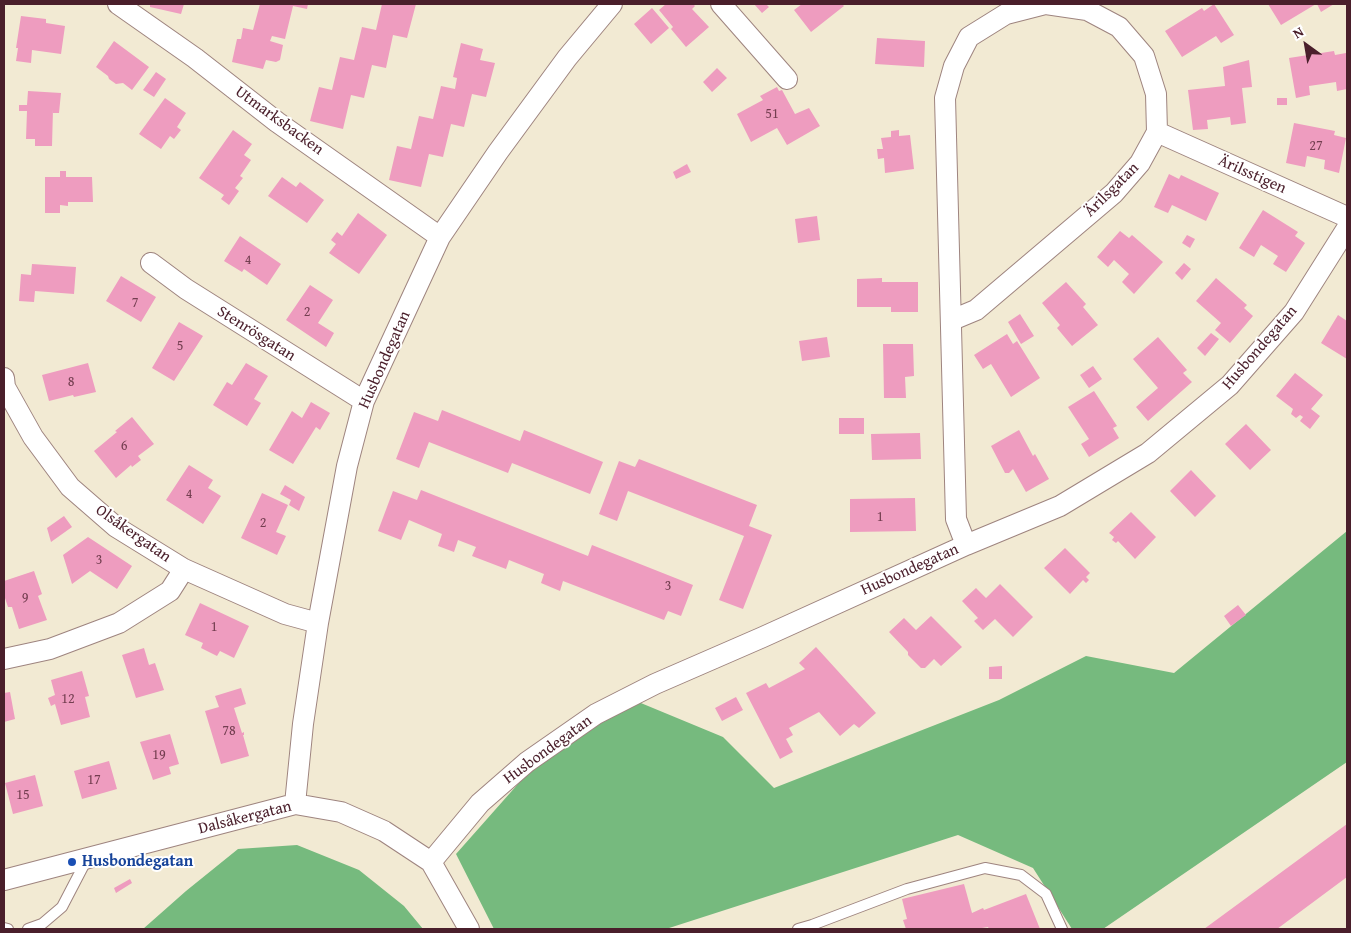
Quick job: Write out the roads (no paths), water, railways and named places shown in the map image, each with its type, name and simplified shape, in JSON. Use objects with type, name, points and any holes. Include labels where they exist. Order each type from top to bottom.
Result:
[{"type":"street","name":"Utmarksbacken","points":[[118,4],[195,58],[277,122],[440,237]]},
{"type":"street","name":"Husbondegatan","points":[[295,804],[318,623],[347,466],[364,401],[440,237],[498,152],[567,58],[612,4]]},
{"type":"street","points":[[721,4],[786,79]]},
{"type":"street","points":[[966,545],[956,519],[945,98],[954,66],[969,37],[1006,14],[1046,4],[1087,10],[1119,28],[1144,56],[1156,94],[1157,132]]},
{"type":"street","name":"Ärilsstigen","points":[[1157,132],[1347,217]]},
{"type":"street","name":"Ärilsgatan","points":[[952,320],[976,310],[1114,193],[1140,163],[1157,132]]},
{"type":"street","name":"Husbondegatan","points":[[431,862],[480,803],[526,762],[596,714],[655,684],[966,545],[1060,506],[1148,453],[1230,385],[1294,312],[1347,228]]},
{"type":"street","name":"Stenrösgatan","points":[[151,263],[186,289],[364,401]]},
{"type":"street","name":"Olsåkergatan","points":[[4,378],[5,387],[33,436],[70,487],[116,526],[184,569],[286,614],[318,623]]},
{"type":"street","points":[[4,660],[50,649],[119,623],[170,591],[184,569]]},
{"type":"street","name":"Dalsåkergatan","points":[[4,880],[295,804],[341,812],[384,831],[431,862],[469,929]]},
{"type":"lane","points":[[28,929],[42,924],[62,907],[88,858]]},
{"type":"lane","points":[[798,929],[907,889],[985,868],[1021,875],[1046,894],[1062,929]]},
{"type":"lane","points":[[4,928],[8,929]]},
{"type":"place","name":"Husbondegatan","points":[[72,862]]}]
